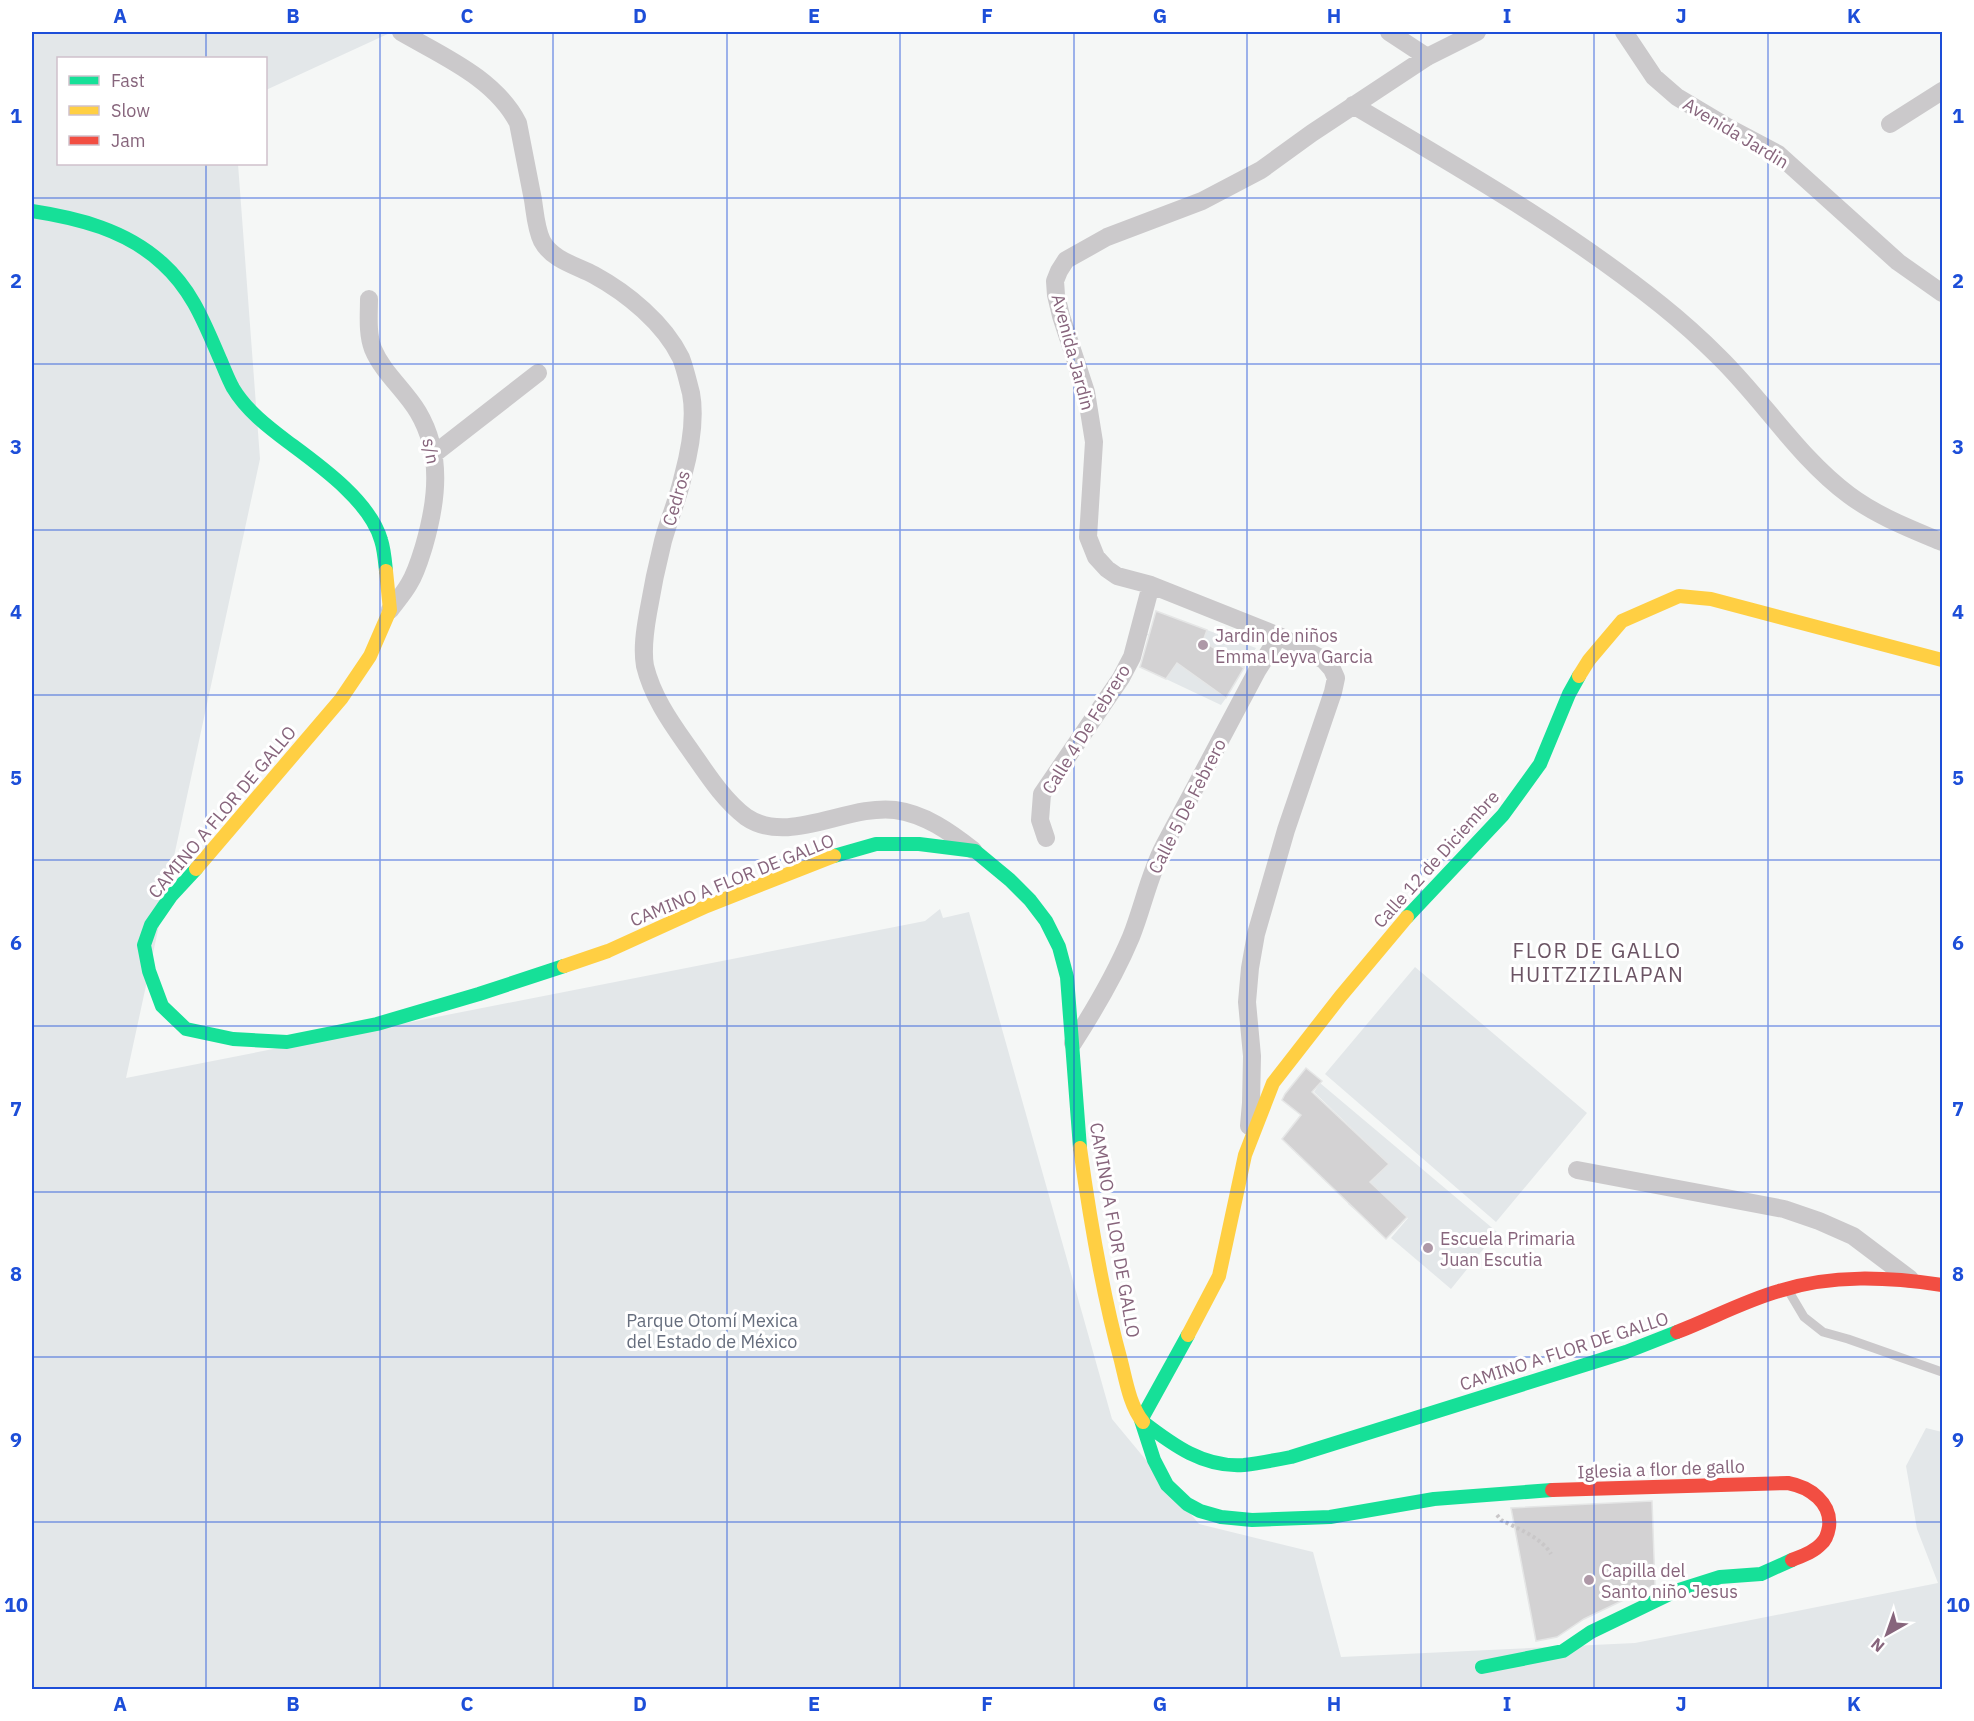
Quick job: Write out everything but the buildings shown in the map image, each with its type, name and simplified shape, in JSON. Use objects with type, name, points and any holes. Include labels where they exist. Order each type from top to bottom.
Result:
[{"type":"street","name":"Cedros","points":[[400,32],[458,65],[499,95],[518,123],[537,224],[543,242],[552,253],[610,284],[640,309],[662,330],[681,358],[691,395],[692,430],[678,500],[664,539],[652,588],[645,628],[645,664],[651,685],[667,717],[707,776],[747,818],[762,824],[796,827],[866,810],[895,810],[914,814],[933,823],[950,832],[975,851]]},
{"type":"street","points":[[1389,32],[1427,57]]},
{"type":"street","name":"Avenida Jardin","points":[[1245,1155],[1251,1103],[1252,1056],[1247,1002],[1256,934],[1286,830],[1336,678],[1324,660],[1279,636],[1150,585],[1117,576],[1096,557],[1088,537],[1094,442],[1086,392],[1061,316],[1055,281],[1066,260],[1107,237],[1202,201],[1261,170],[1353,105],[1427,57],[1477,32]]},
{"type":"street","name":"Avenida Jardin","points":[[1624,32],[1654,77],[1677,97],[1778,154],[1898,262],[1942,293]]},
{"type":"street","points":[[1890,124],[1942,91]]},
{"type":"street","points":[[1353,105],[1530,211],[1602,260],[1662,306],[1719,357],[1818,470],[1851,497],[1892,521],[1942,542]]},
{"type":"street","name":"CAMINO A FLOR DE GALLO","points":[[32,210],[100,226],[160,261],[182,282],[197,305],[233,388],[250,410],[271,429],[331,473],[366,511],[381,538],[390,610],[370,656],[341,699],[216,847],[171,896],[152,925],[144,945],[149,971],[162,1006],[186,1029],[233,1039],[287,1042],[377,1024],[479,994],[608,951],[707,906],[818,861],[876,844],[919,844],[975,851],[1030,900],[1046,921],[1059,947],[1067,977],[1078,1135],[1087,1201],[1108,1315],[1129,1391],[1141,1420],[1175,1447],[1217,1463],[1243,1465],[1291,1457],[1626,1352],[1787,1288],[1828,1280],[1859,1278],[1910,1279],[1942,1285]]},
{"type":"street","name":"s/n","points":[[369,298],[368,323],[372,347],[380,363],[417,411],[426,428],[434,454],[436,483],[434,505],[420,559],[410,584],[390,610]]},
{"type":"street","points":[[434,454],[538,374]]},
{"type":"street","name":"Calle 4 De Febrero","points":[[1046,838],[1040,820],[1042,794],[1121,678],[1132,657],[1150,585]]},
{"type":"street","name":"Calle 12 de Diciembre","points":[[1141,1420],[1168,1374],[1219,1276],[1245,1155],[1273,1083],[1340,997],[1417,905],[1503,815],[1540,764],[1569,694],[1588,660],[1622,621],[1679,596],[1711,599],[1942,660]]},
{"type":"street","name":"Calle 5 De Febrero","points":[[1073,1043],[1097,1006],[1131,937],[1152,873],[1164,846],[1257,671],[1279,636]]},
{"type":"street","points":[[1577,1170],[1793,1212],[1853,1236],[1910,1279]]},
{"type":"street","name":"Iglesia a flor de gallo","points":[[1141,1420],[1152,1457],[1160,1475],[1172,1492],[1197,1510],[1224,1520],[1255,1521],[1342,1516],[1445,1498],[1530,1491],[1788,1483],[1800,1485],[1826,1505],[1830,1519],[1828,1533],[1823,1543],[1804,1556],[1761,1574],[1720,1577],[1676,1591],[1591,1632],[1563,1651],[1482,1667]]},
{"type":"lane","points":[[1787,1288],[1804,1317],[1823,1332],[1942,1372]]},
{"type":"path","points":[[1494,1512],[1501,1520],[1539,1542],[1551,1554]]},
{"type":"green space","name":"Parque Otomí Mexica del Estado de México","points":[[32,32],[392,32],[267,90],[267,57],[57,57],[57,165],[238,165],[260,459],[126,1078],[925,921],[940,909],[943,918],[969,912],[1112,1419],[1199,1524],[1313,1552],[1341,1657],[1635,1643],[1938,1583],[1917,1529],[1906,1466],[1926,1428],[1942,1432],[1942,1689],[32,1689]]},
{"type":"green space","points":[[1207,630],[1256,648],[1244,668],[1193,674],[1226,698],[1221,705],[1166,679],[1178,661],[1145,633],[1200,653]]},
{"type":"green space","points":[[1415,967],[1587,1113],[1496,1222],[1325,1074]]},
{"type":"green space","points":[[1320,1083],[1497,1232],[1451,1289],[1391,1238],[1408,1218],[1377,1189],[1355,1210],[1348,1204],[1389,1164],[1314,1092]]},
{"type":"traffic: fast","points":[[32,211],[67,217],[117,234],[148,252],[172,273],[196,307],[231,385],[244,404],[265,424],[342,485],[366,511],[381,540],[386,571]]},
{"type":"traffic: fast","points":[[1407,917],[1503,815],[1540,764],[1569,694],[1579,676]]},
{"type":"traffic: fast","points":[[834,856],[876,844],[919,844],[975,851],[1030,900],[1046,921],[1059,947],[1067,977],[1080,1148]]},
{"type":"traffic: fast","points":[[196,869],[171,896],[151,925],[144,945],[149,971],[162,1006],[186,1029],[233,1039],[287,1042],[377,1024],[564,966]]},
{"type":"traffic: fast","points":[[1143,1422],[1178,1447],[1202,1459],[1229,1465],[1262,1462],[1291,1457],[1626,1352],[1677,1332]]},
{"type":"traffic: fast","points":[[1188,1335],[1141,1420],[1154,1460],[1167,1485],[1187,1504],[1200,1511],[1221,1517],[1252,1520],[1330,1517],[1434,1499],[1552,1490]]},
{"type":"traffic: fast","points":[[1482,1667],[1563,1651],[1591,1632],[1676,1591],[1720,1577],[1761,1574],[1792,1560]]},
{"type":"traffic: slow","points":[[196,869],[341,699],[370,656],[390,610],[386,571]]},
{"type":"traffic: slow","points":[[1579,676],[1589,660],[1622,621],[1679,596],[1711,599],[1942,660]]},
{"type":"traffic: slow","points":[[564,966],[608,951],[707,906],[834,856]]},
{"type":"traffic: slow","points":[[1188,1335],[1219,1276],[1245,1155],[1273,1083],[1340,997],[1407,917]]},
{"type":"traffic: slow","points":[[1080,1148],[1092,1229],[1108,1309],[1129,1393],[1143,1422]]},
{"type":"traffic: jam","points":[[1677,1332],[1766,1295],[1819,1282],[1881,1279],[1942,1285]]},
{"type":"traffic: jam","points":[[1552,1490],[1788,1483],[1796,1485],[1811,1492],[1823,1504],[1829,1518],[1829,1527],[1823,1542],[1818,1547],[1792,1560]]},
{"type":"place","name":"Jardin de niños Emma Leyva Garcia","points":[[1203,645]]},
{"type":"place","name":"Escuela Primaria Juan Escutia","points":[[1428,1248]]},
{"type":"place","name":"Capilla del Santo niño Jesus","points":[[1589,1580]]},
{"type":"district","name":"FLOR DE GALLO HUITZIZILAPAN","points":[[1597,962]]}]
